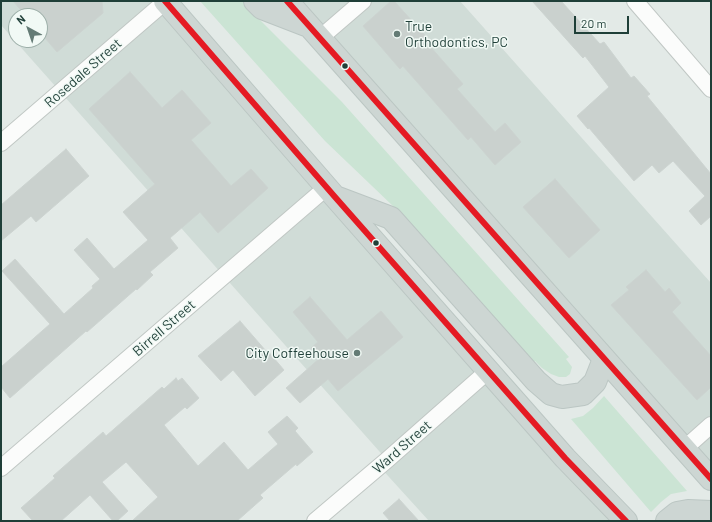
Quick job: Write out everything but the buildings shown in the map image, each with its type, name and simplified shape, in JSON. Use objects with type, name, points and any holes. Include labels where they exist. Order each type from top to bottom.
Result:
[{"type":"main road","points":[[166,1],[488,371],[565,458],[626,521]]},
{"type":"main road","points":[[255,1],[262,8],[314,32]]},
{"type":"main road","points":[[287,1],[711,479]]},
{"type":"main road","points":[[331,192],[391,218],[536,381],[551,394],[562,397],[583,394],[595,382],[604,358]]},
{"type":"main road","points":[[667,521],[677,514],[688,511],[711,512]]},
{"type":"street","name":"Rosedale Street","points":[[1,143],[166,1]]},
{"type":"street","points":[[314,32],[363,1]]},
{"type":"street","points":[[635,1],[711,89]]},
{"type":"street","name":"Birrell Street","points":[[1,468],[331,192]]},
{"type":"street","name":"Ward Street","points":[[315,521],[488,371]]},
{"type":"street","points":[[684,449],[711,425]]},
{"type":"shaded area","points":[[1,1],[165,1],[626,521],[429,521],[379,466],[387,460],[21,48],[48,48],[48,8],[8,8],[8,33],[1,25]]},
{"type":"shaded area","points":[[287,1],[460,1],[711,283],[711,479]]},
{"type":"green space","points":[[200,1],[243,1],[342,102],[569,357],[566,359],[572,367],[570,374],[566,377],[559,377],[542,368],[535,361],[532,364],[394,207],[325,141]]},
{"type":"green space","points":[[604,396],[687,491],[671,494],[651,512],[571,419],[583,416]]},
{"type":"transit line","points":[[165,1],[565,458],[626,521]]},
{"type":"transit line","points":[[287,1],[711,479]]},
{"type":"place","name":"True Orthodontics, PC","points":[[397,34]]},
{"type":"place","name":"City Coffeehouse","points":[[357,353]]}]
